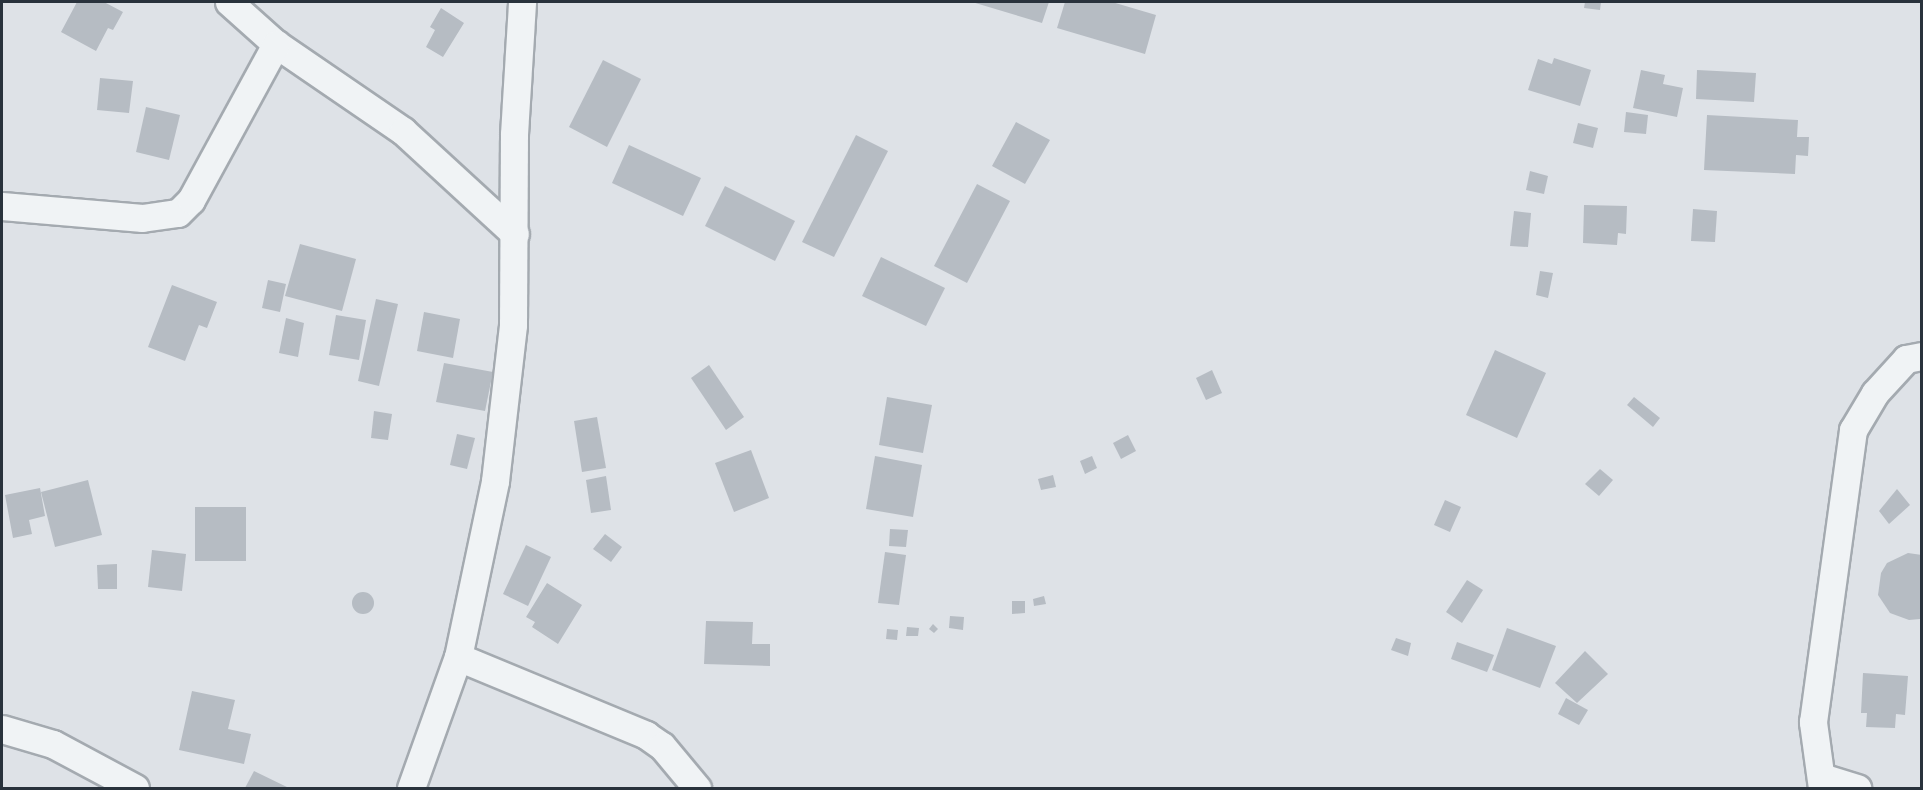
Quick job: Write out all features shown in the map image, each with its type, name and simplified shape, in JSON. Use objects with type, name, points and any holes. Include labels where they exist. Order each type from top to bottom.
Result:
[{"type":"street","points":[[229,2],[276,44],[403,131],[515,234]]},
{"type":"street","points":[[411,789],[458,657],[495,481],[513,325],[514,134],[522,2]]},
{"type":"street","points":[[2,206],[142,218],[178,213],[196,190],[276,44]]},
{"type":"street","points":[[1857,789],[1822,783],[1814,722],[1853,430],[1875,393],[1890,376],[1906,359],[1922,356]]},
{"type":"street","points":[[458,657],[646,735],[662,746],[698,789]]},
{"type":"street","points":[[2,729],[53,744],[135,789]]},
{"type":"building","points":[[77,2],[104,2],[123,12],[113,30],[108,28],[96,51],[61,32]]},
{"type":"building","points":[[972,2],[1049,2],[1042,23]]},
{"type":"building","points":[[1065,2],[1112,2],[1156,15],[1145,54],[1057,28]]},
{"type":"building","points":[[1585,2],[1601,2],[1600,10],[1584,8]]},
{"type":"building","points":[[441,8],[464,23],[443,57],[426,47],[435,30],[430,27]]},
{"type":"building","points":[[1554,58],[1591,70],[1580,106],[1528,90],[1538,59],[1552,64]]},
{"type":"building","points":[[603,60],[641,79],[607,147],[569,127]]},
{"type":"building","points":[[1641,70],[1665,75],[1663,84],[1683,88],[1677,117],[1633,108]]},
{"type":"building","points":[[1697,70],[1756,73],[1754,102],[1696,99]]},
{"type":"building","points":[[100,78],[133,81],[129,113],[97,110]]},
{"type":"building","points":[[146,107],[180,115],[169,160],[136,152]]},
{"type":"building","points":[[1626,112],[1648,115],[1646,134],[1624,132]]},
{"type":"building","points":[[1707,115],[1798,120],[1797,137],[1809,137],[1808,156],[1796,155],[1795,174],[1704,170]]},
{"type":"building","points":[[1016,122],[1050,140],[1025,184],[992,166]]},
{"type":"building","points":[[1578,123],[1598,128],[1593,148],[1573,143]]},
{"type":"building","points":[[856,135],[888,151],[834,257],[802,242]]},
{"type":"building","points":[[629,145],[701,178],[683,216],[612,183]]},
{"type":"building","points":[[1530,171],[1548,176],[1544,194],[1526,190]]},
{"type":"building","points":[[977,184],[1010,201],[967,283],[934,266]]},
{"type":"building","points":[[725,186],[795,221],[775,261],[705,226]]},
{"type":"building","points":[[1584,205],[1627,206],[1626,234],[1618,233],[1617,245],[1583,243]]},
{"type":"building","points":[[1693,209],[1717,211],[1715,242],[1691,241]]},
{"type":"building","points":[[1514,211],[1531,213],[1528,247],[1510,246]]},
{"type":"building","points":[[300,244],[356,259],[342,311],[285,296]]},
{"type":"building","points":[[881,257],[945,288],[926,326],[862,296]]},
{"type":"building","points":[[1540,271],[1553,273],[1548,298],[1536,295]]},
{"type":"building","points":[[268,280],[286,284],[280,312],[262,308]]},
{"type":"building","points":[[172,285],[217,302],[207,328],[199,325],[185,361],[148,347]]},
{"type":"building","points":[[376,299],[398,304],[379,386],[358,381]]},
{"type":"building","points":[[424,312],[460,319],[453,358],[417,351]]},
{"type":"building","points":[[336,315],[366,320],[359,360],[329,355]]},
{"type":"building","points":[[286,318],[304,323],[298,357],[279,353]]},
{"type":"building","points":[[1495,350],[1546,373],[1517,438],[1466,415]]},
{"type":"building","points":[[444,363],[493,372],[485,411],[436,402]]},
{"type":"building","points":[[709,365],[744,417],[726,430],[691,378]]},
{"type":"building","points":[[1212,370],[1222,393],[1206,400],[1196,378]]},
{"type":"building","points":[[887,397],[932,405],[923,453],[879,445]]},
{"type":"building","points":[[1634,397],[1660,418],[1653,427],[1627,405]]},
{"type":"building","points":[[374,411],[392,414],[388,440],[371,438]]},
{"type":"building","points":[[597,417],[606,468],[582,472],[574,421]]},
{"type":"building","points":[[457,434],[475,438],[467,469],[450,465]]},
{"type":"building","points":[[1128,435],[1136,451],[1121,459],[1113,443]]},
{"type":"building","points":[[751,450],[769,498],[734,512],[715,463]]},
{"type":"building","points":[[875,456],[922,465],[913,517],[866,509]]},
{"type":"building","points":[[1092,456],[1097,468],[1085,474],[1080,461]]},
{"type":"building","points":[[1600,469],[1613,480],[1599,496],[1585,484]]},
{"type":"building","points":[[1053,475],[1056,487],[1041,490],[1038,479]]},
{"type":"building","points":[[606,476],[611,510],[591,513],[586,480]]},
{"type":"building","points":[[88,480],[102,535],[55,547],[41,492]]},
{"type":"building","points":[[40,488],[45,516],[29,520],[32,534],[13,538],[5,495]]},
{"type":"building","points":[[1897,489],[1910,505],[1889,524],[1879,511]]},
{"type":"building","points":[[1445,500],[1461,507],[1450,532],[1434,525]]},
{"type":"building","points":[[195,507],[246,507],[246,561],[195,561]]},
{"type":"building","points":[[890,529],[908,530],[906,547],[889,546]]},
{"type":"building","points":[[605,534],[622,547],[611,562],[593,549]]},
{"type":"building","points":[[526,545],[551,557],[528,606],[503,594]]},
{"type":"building","points":[[152,550],[186,554],[182,591],[148,587]]},
{"type":"building","points":[[885,552],[906,555],[899,605],[878,603]]},
{"type":"building","points":[[1908,553],[1922,555],[1920,619],[1909,620],[1890,613],[1878,595],[1881,573],[1887,563]]},
{"type":"building","points":[[117,564],[117,589],[98,589],[97,565]]},
{"type":"building","points":[[1467,580],[1483,590],[1462,623],[1446,612]]},
{"type":"building","points":[[547,583],[582,605],[558,644],[532,627],[535,622],[526,617]]},
{"type":"building","points":[[363,592],[371,595],[374,603],[371,611],[363,614],[355,611],[352,603],[355,595]]},
{"type":"building","points":[[1044,596],[1046,604],[1034,606],[1033,599]]},
{"type":"building","points":[[1012,601],[1025,601],[1025,613],[1012,614]]},
{"type":"building","points":[[950,616],[964,617],[963,630],[949,628]]},
{"type":"building","points":[[706,621],[753,622],[752,644],[770,644],[770,666],[704,664]]},
{"type":"building","points":[[933,624],[938,629],[934,633],[929,629]]},
{"type":"building","points":[[907,627],[919,628],[918,636],[906,636]]},
{"type":"building","points":[[1507,628],[1556,646],[1540,688],[1492,670]]},
{"type":"building","points":[[887,629],[898,630],[897,640],[886,639]]},
{"type":"building","points":[[1396,638],[1411,643],[1408,656],[1391,650]]},
{"type":"building","points":[[1457,642],[1494,655],[1487,672],[1451,659]]},
{"type":"building","points":[[1585,651],[1608,674],[1577,703],[1555,683]]},
{"type":"building","points":[[1863,673],[1908,676],[1905,715],[1896,714],[1895,728],[1866,727],[1867,713],[1861,713]]},
{"type":"building","points":[[192,691],[235,700],[228,729],[251,734],[244,764],[179,750]]},
{"type":"building","points":[[1566,698],[1588,710],[1579,725],[1558,714]]},
{"type":"building","points":[[254,771],[289,788],[245,788]]}]
